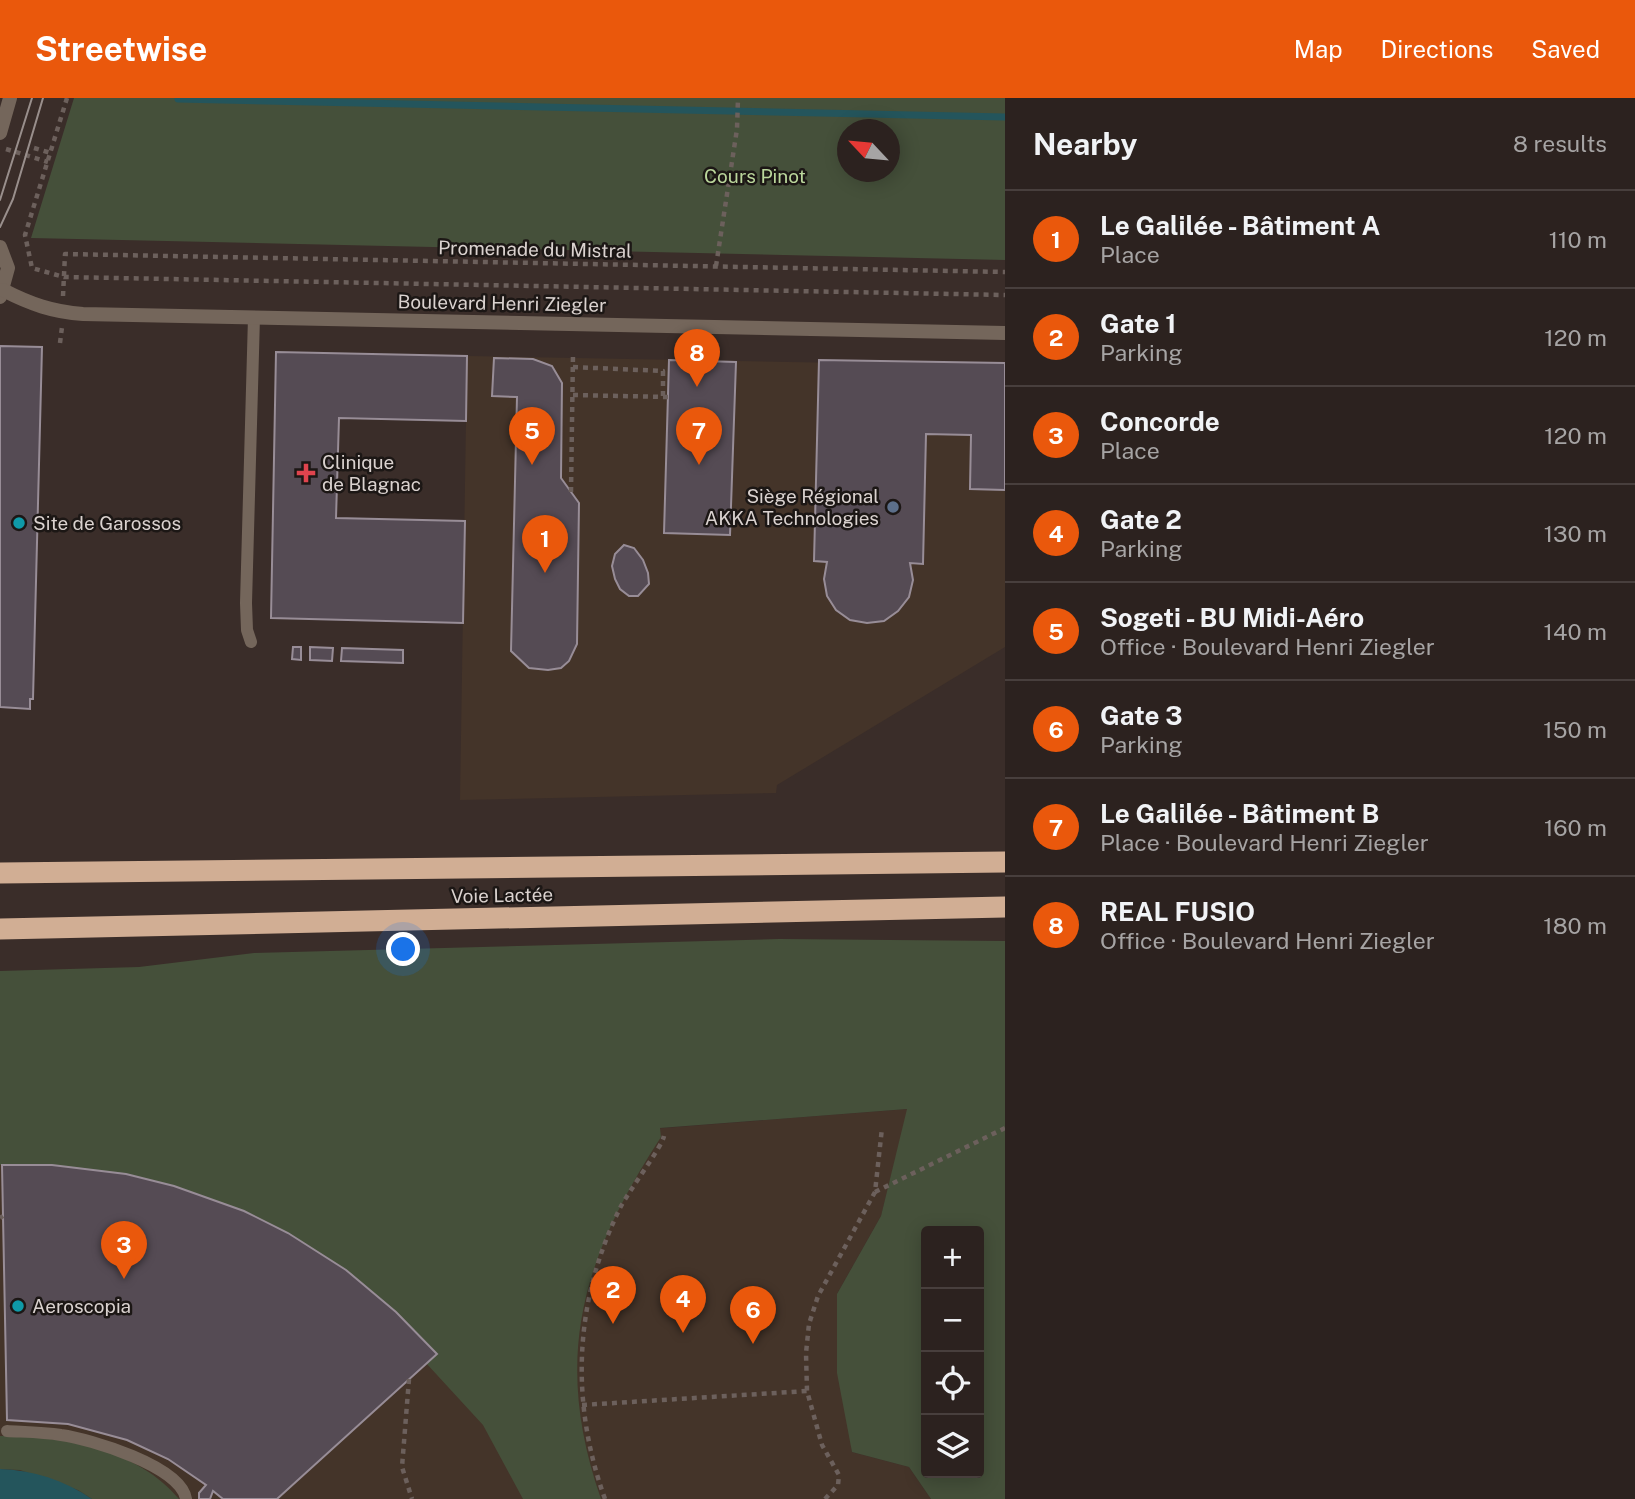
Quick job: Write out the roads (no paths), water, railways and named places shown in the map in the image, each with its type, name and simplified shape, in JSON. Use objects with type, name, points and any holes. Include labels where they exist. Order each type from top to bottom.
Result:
[{"type":"highway","name":"Voie Lactée","points":[[0,873],[1005,862]]},
{"type":"highway","name":"Voie Lactée","points":[[0,929],[1005,906]]},
{"type":"street","points":[[0,133],[10,98]]},
{"type":"street","points":[[0,247],[8,268],[2,293]]},
{"type":"street","name":"Boulevard Henri Ziegler","points":[[2,293],[57,312],[1005,333]]},
{"type":"lane","points":[[251,642],[247,630],[246,603],[254,317]]},
{"type":"lane","points":[[7,1431],[61,1435],[125,1453],[151,1464],[178,1483],[186,1499]]},
{"type":"water","points":[[0,1469],[48,1477],[92,1499],[0,1499]]},
{"type":"waterway","points":[[178,99],[1005,117]]},
{"type":"tram line","points":[[0,200],[32,98]]},
{"type":"tram line","points":[[0,227],[13,199],[43,98]]},
{"type":"place","name":"REAL FUSIO","points":[[697,387]]},
{"type":"place","name":"Sogeti - BU Midi-Aéro","points":[[532,465]]},
{"type":"place","name":"Le Galilée - Bâtiment B","points":[[699,465]]},
{"type":"place","name":"Clinique de Blagnac","points":[[306,473]]},
{"type":"place","name":"Siège Régional AKKA Technologies","points":[[893,507]]},
{"type":"place","name":"Site de Garossos","points":[[19,523]]},
{"type":"place","name":"Le Galilée - Bâtiment A","points":[[545,573]]},
{"type":"place","name":"Concorde","points":[[124,1279]]},
{"type":"place","name":"Aeroscopia","points":[[18,1306]]},
{"type":"place","name":"Gate 1","points":[[613,1324]]},
{"type":"place","name":"Gate 2","points":[[683,1333]]},
{"type":"place","name":"Gate 3","points":[[753,1344]]},
{"type":"park label","name":"Cours Pinot","points":[[755,176]]}]
